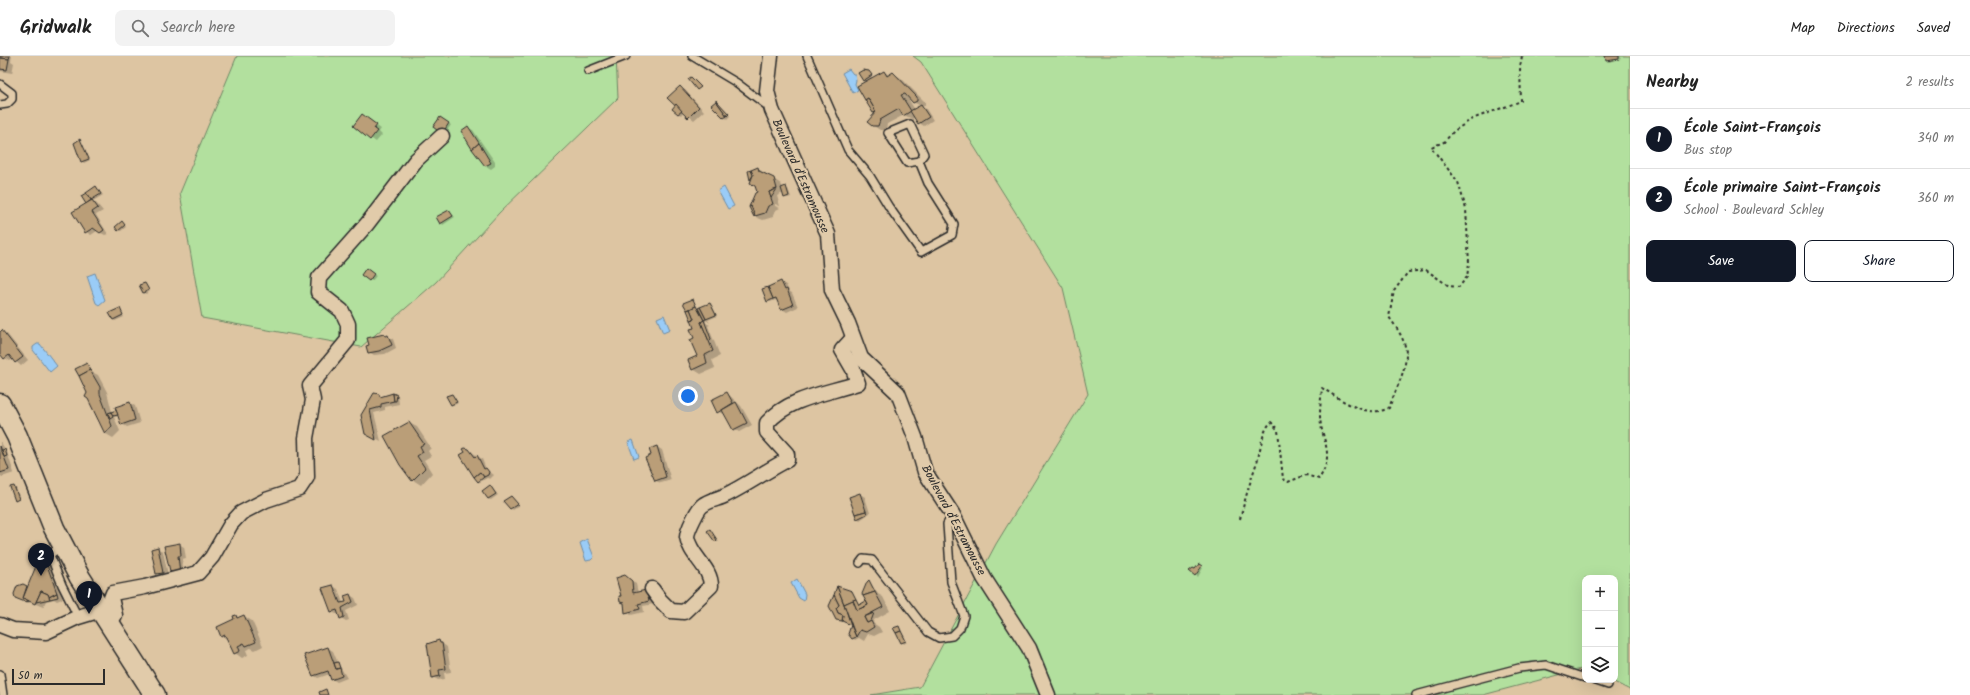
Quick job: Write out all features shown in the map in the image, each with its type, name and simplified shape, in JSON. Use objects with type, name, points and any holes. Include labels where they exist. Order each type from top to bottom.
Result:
[{"type":"main road","points":[[0,404],[17,436],[54,528],[79,576],[106,616],[155,695]]},
{"type":"street","name":"Boulevard d'Estramousse","points":[[771,56],[767,90],[772,110],[828,234],[832,290],[848,323],[861,358],[898,393],[915,437],[925,472],[953,515],[984,578],[1029,648],[1048,695]]},
{"type":"street","points":[[0,625],[13,630],[46,632],[78,617],[115,615],[111,598],[113,593],[145,588],[198,573],[212,557],[230,524],[241,513],[266,500],[299,489],[307,476],[306,438],[313,400],[310,386],[348,340],[348,324],[342,311],[318,292],[319,278],[367,224],[416,160],[442,136]]},
{"type":"street","points":[[652,589],[671,611],[684,612],[711,586],[711,581],[706,571],[693,553],[687,537],[692,522],[702,505],[726,495],[787,460],[787,454],[767,432],[766,423],[776,413],[810,396],[858,383],[853,369],[842,350],[853,338]]},
{"type":"lane","points":[[588,71],[626,56]]},
{"type":"lane","points":[[692,56],[737,83],[772,110]]},
{"type":"lane","points":[[807,56],[848,150],[870,176],[889,207],[921,252],[952,235],[954,224],[928,183],[919,161]]},
{"type":"lane","points":[[0,84],[12,93],[12,99],[7,104],[0,105]]},
{"type":"lane","points":[[910,124],[924,154],[919,161],[907,163],[888,133],[910,124]]},
{"type":"lane","points":[[860,563],[863,559],[872,560],[928,632],[939,638],[952,636],[960,628],[964,616],[951,582],[947,524],[953,515]]},
{"type":"lane","points":[[63,545],[50,555],[62,585],[78,617]]},
{"type":"lane","points":[[1416,695],[1518,668],[1546,665],[1582,677]]},
{"type":"lane","points":[[0,674],[3,695]]},
{"type":"lane","points":[[1602,683],[1608,685]]},
{"type":"path","points":[[1240,519],[1247,489],[1257,462],[1266,428],[1271,422],[1278,430],[1283,479],[1288,482],[1306,475],[1319,479],[1326,468],[1327,443],[1320,417],[1322,388],[1361,409],[1381,412],[1389,408],[1406,353],[1400,333],[1389,317],[1394,290],[1408,272],[1426,270],[1449,286],[1458,287],[1467,277],[1469,263],[1466,209],[1458,182],[1431,147],[1444,142],[1454,131],[1472,119],[1521,101],[1520,67],[1522,56]]},
{"type":"green space","points":[[237,56],[616,56],[618,98],[499,213],[436,282],[361,347],[202,318],[180,193]]},
{"type":"green space","points":[[913,56],[1630,56],[1630,690],[1616,683],[1618,683],[1618,575],[1582,575],[1582,669],[1483,695],[871,695],[920,687],[996,544],[1088,394],[1063,288],[921,62]]},
{"type":"water","points":[[849,69],[853,74],[855,74],[855,84],[858,90],[853,93],[842,73]]},
{"type":"water","points":[[724,187],[734,206],[728,209],[718,191]]},
{"type":"water","points":[[95,273],[105,300],[99,305],[96,303],[87,276]]},
{"type":"water","points":[[664,315],[670,330],[663,333],[657,318]]},
{"type":"water","points":[[40,344],[57,366],[50,372],[33,350],[33,347]]},
{"type":"water","points":[[633,440],[639,457],[634,459],[628,442]]},
{"type":"water","points":[[587,539],[594,557],[591,560],[586,561],[580,543]]},
{"type":"water","points":[[797,579],[805,594],[804,601],[799,598],[791,583]]},
{"type":"building","points":[[0,56],[10,56],[9,59],[0,58]]},
{"type":"building","points":[[1605,56],[1619,56],[1619,59],[1606,61]]},
{"type":"building","points":[[0,58],[9,59],[7,70],[0,69]]},
{"type":"building","points":[[863,70],[869,71],[872,75],[863,81],[858,73]]},
{"type":"building","points":[[884,71],[887,76],[893,72],[917,97],[917,101],[913,103],[905,94],[901,95],[911,111],[903,116],[899,109],[880,120],[878,126],[872,126],[867,122],[876,112],[868,98],[865,100],[857,86]]},
{"type":"building","points":[[691,77],[701,87],[697,90],[688,79]]},
{"type":"building","points":[[680,86],[699,107],[688,118],[667,98]]},
{"type":"building","points":[[868,98],[876,112],[873,113],[865,100]]},
{"type":"building","points":[[716,101],[729,114],[727,116]]},
{"type":"building","points":[[716,101],[727,116],[724,118],[711,105]]},
{"type":"building","points":[[676,104],[682,111],[678,114],[672,109]]},
{"type":"building","points":[[921,105],[929,117],[918,124],[910,111]]},
{"type":"building","points":[[362,114],[377,125],[374,129],[377,131],[370,140],[353,126]]},
{"type":"building","points":[[440,117],[449,123],[442,134],[433,127]]},
{"type":"building","points":[[468,126],[479,143],[472,149],[461,131]]},
{"type":"building","points":[[80,139],[89,159],[81,162],[74,143]]},
{"type":"building","points":[[479,143],[491,163],[485,166],[472,149]]},
{"type":"building","points":[[758,167],[759,171],[774,178],[777,189],[769,192],[773,204],[768,206],[765,213],[755,216],[751,206],[749,207],[755,193],[757,192],[755,186],[750,183],[753,175],[751,170]]},
{"type":"building","points":[[751,170],[753,175],[750,180],[748,171]]},
{"type":"building","points":[[96,186],[101,194],[91,200],[86,193]]},
{"type":"building","points":[[786,186],[789,196],[784,198],[781,188]]},
{"type":"building","points":[[777,189],[771,198],[769,192]]},
{"type":"building","points":[[86,193],[91,200],[86,204],[81,196]]},
{"type":"building","points":[[92,200],[98,208],[92,212],[104,230],[100,233],[93,228],[85,233],[72,212]]},
{"type":"building","points":[[751,206],[755,216],[754,217],[749,207]]},
{"type":"building","points":[[449,210],[453,216],[440,224],[436,217]]},
{"type":"building","points":[[122,221],[125,225],[118,231],[115,227]]},
{"type":"building","points":[[366,268],[374,274],[369,281],[361,275]]},
{"type":"building","points":[[781,281],[785,290],[787,289],[793,305],[781,310],[776,298],[773,299],[768,287]]},
{"type":"building","points":[[145,283],[149,290],[143,293],[139,285]]},
{"type":"building","points":[[768,287],[773,299],[767,302],[762,289]]},
{"type":"building","points":[[693,299],[696,306],[687,310],[683,303]]},
{"type":"building","points":[[710,303],[716,315],[706,319],[700,307]]},
{"type":"building","points":[[696,306],[704,320],[701,322],[713,351],[705,355],[707,363],[692,370],[688,360],[697,356],[690,340],[694,338],[690,329],[694,328],[691,320],[694,319],[690,309]]},
{"type":"building","points":[[700,307],[706,319],[704,320],[698,308]]},
{"type":"building","points":[[120,308],[123,315],[113,320],[109,313]]},
{"type":"building","points":[[690,309],[694,319],[691,320],[687,310]]},
{"type":"building","points":[[704,320],[711,339],[709,341],[701,322]]},
{"type":"building","points":[[2,330],[23,357],[15,363],[9,355],[4,359],[0,354],[0,332]]},
{"type":"building","points":[[384,334],[385,336],[388,335],[392,345],[379,351],[368,353],[366,346],[369,345],[367,338]]},
{"type":"building","points":[[87,363],[90,370],[79,376],[75,369]]},
{"type":"building","points":[[90,370],[100,387],[100,394],[112,426],[105,434],[88,399],[85,397],[87,393],[79,376]]},
{"type":"building","points":[[727,392],[733,403],[717,413],[711,400]]},
{"type":"building","points":[[374,393],[379,394],[380,397],[393,393],[394,401],[381,404],[381,407],[370,410],[376,440],[365,434],[361,415]]},
{"type":"building","points":[[393,393],[397,395],[396,401],[394,401]]},
{"type":"building","points":[[452,394],[457,402],[451,405],[446,396]]},
{"type":"building","points":[[130,402],[135,420],[121,425],[115,407]]},
{"type":"building","points":[[736,402],[747,423],[733,430],[722,410]]},
{"type":"building","points":[[116,410],[118,415],[113,416],[111,412]]},
{"type":"building","points":[[111,412],[113,416],[110,418],[108,413]]},
{"type":"building","points":[[409,422],[424,444],[420,446],[423,452],[417,456],[425,468],[412,481],[400,465],[384,436]]},
{"type":"building","points":[[0,446],[9,470],[0,473]]},
{"type":"building","points":[[657,446],[666,477],[655,481],[645,458],[651,455],[649,449]]},
{"type":"building","points":[[5,449],[7,456],[4,457],[2,450]]},
{"type":"building","points":[[463,449],[469,449],[475,457],[477,455],[484,469],[486,468],[489,472],[488,475],[484,477],[480,472],[474,477],[460,455],[465,452]]},
{"type":"building","points":[[480,472],[484,477],[478,482],[474,477]]},
{"type":"building","points":[[490,485],[496,494],[488,499],[482,491]]},
{"type":"building","points":[[14,486],[19,499],[15,501],[10,487]]},
{"type":"building","points":[[860,493],[866,511],[855,514],[849,497]]},
{"type":"building","points":[[511,496],[518,504],[510,509],[503,501]]},
{"type":"building","points":[[866,511],[867,514],[857,519],[855,514]]},
{"type":"building","points":[[710,529],[717,540],[715,542],[707,531]]},
{"type":"building","points":[[180,543],[181,556],[178,556],[180,573],[174,574],[170,571],[164,546]]},
{"type":"building","points":[[158,547],[163,573],[156,574],[151,549]]},
{"type":"building","points":[[36,552],[44,557],[57,593],[49,597],[48,594],[41,591],[35,604],[23,598],[36,566],[31,564],[29,559],[32,554]]},
{"type":"building","points":[[1199,564],[1202,566],[1195,576],[1189,571],[1193,568],[1195,569]]},
{"type":"building","points":[[625,575],[632,581],[633,593],[646,590],[649,601],[638,604],[640,609],[625,613],[624,603],[620,602],[619,596],[621,596],[616,578]]},
{"type":"building","points":[[869,580],[875,592],[863,596],[862,594]]},
{"type":"building","points":[[23,584],[27,586],[23,598],[29,601],[25,602],[15,598],[14,594],[17,586]]},
{"type":"building","points":[[333,585],[340,603],[346,602],[344,596],[350,594],[353,602],[342,608],[344,617],[340,619],[337,610],[331,612],[322,588]]},
{"type":"building","points":[[837,586],[851,625],[842,621],[843,615],[838,613],[836,608],[839,605],[834,595]]},
{"type":"building","points":[[837,586],[852,591],[856,599],[844,604]]},
{"type":"building","points":[[41,591],[48,594],[50,599],[36,602]]},
{"type":"building","points":[[875,592],[883,607],[864,617],[867,623],[871,621],[874,627],[866,632],[860,630],[856,637],[844,604],[853,600],[857,610],[868,605],[863,596]]},
{"type":"building","points":[[57,593],[58,597],[50,599],[49,597]]},
{"type":"building","points":[[834,595],[839,605],[836,608],[838,613],[843,615],[842,621],[836,620],[829,606]]},
{"type":"building","points":[[856,599],[859,605],[866,601],[868,605],[857,610],[853,600]]},
{"type":"building","points":[[874,613],[871,621],[867,623],[864,617]]},
{"type":"building","points":[[236,615],[237,618],[244,615],[256,642],[246,646],[244,643],[238,646],[240,651],[234,654],[225,635],[221,637],[217,627],[234,619],[233,616]]},
{"type":"building","points":[[851,625],[856,637],[852,639],[848,634]]},
{"type":"building","points":[[899,626],[901,631],[896,633],[893,628]]},
{"type":"building","points":[[901,631],[906,641],[901,643],[896,633]]},
{"type":"building","points":[[439,640],[440,643],[442,643],[446,669],[439,670],[440,676],[432,678],[427,644]]},
{"type":"building","points":[[328,647],[336,669],[340,668],[342,676],[331,680],[328,671],[313,676],[304,655]]},
{"type":"building","points":[[338,662],[340,668],[336,669],[334,663]]},
{"type":"building","points":[[326,689],[328,695],[320,695],[319,692]]},
{"type":"place","name":"École primaire Saint-François","points":[[41,576]]},
{"type":"place","name":"École Saint-François","points":[[89,614]]}]
